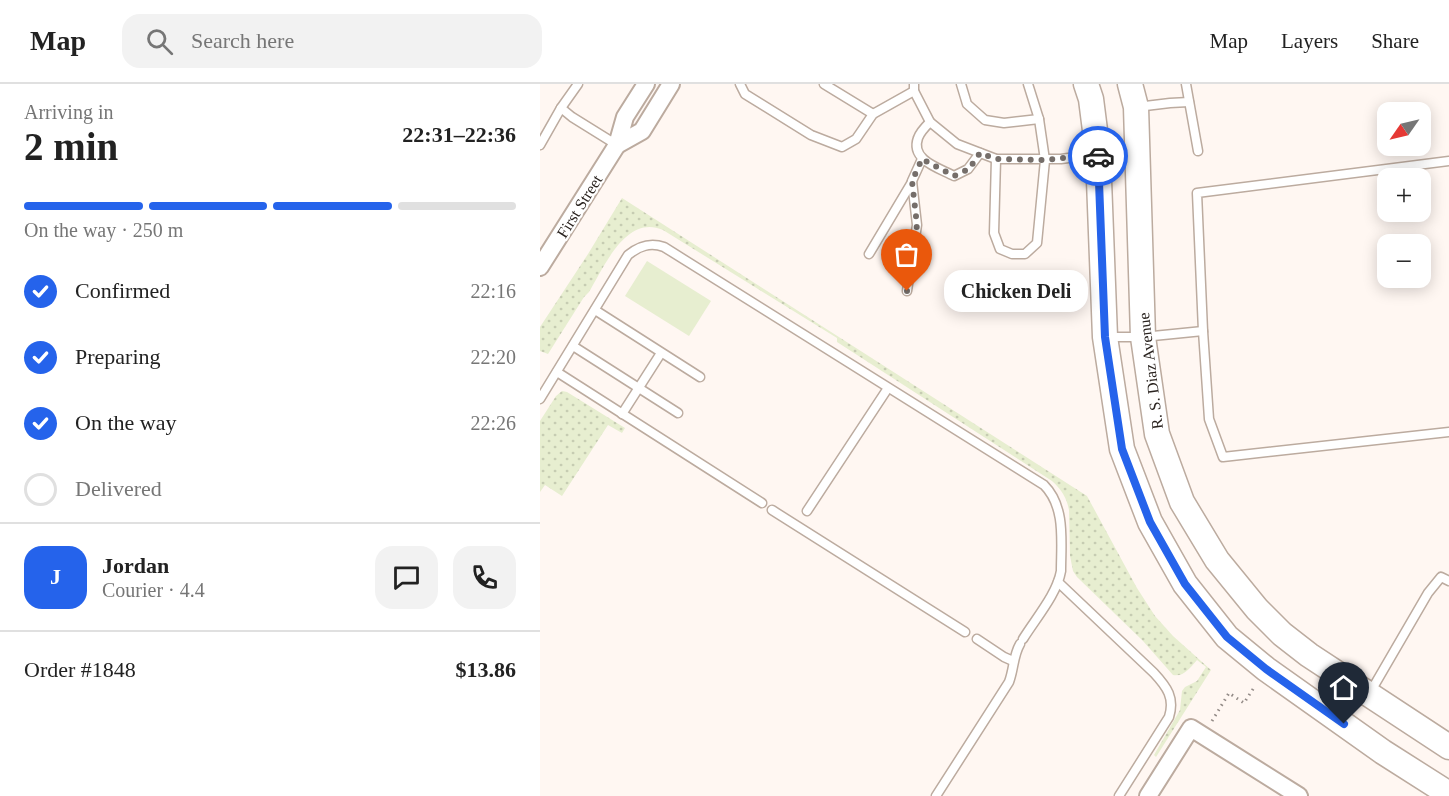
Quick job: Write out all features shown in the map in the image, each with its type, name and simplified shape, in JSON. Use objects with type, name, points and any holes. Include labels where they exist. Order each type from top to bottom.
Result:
[{"type":"street","name":"First Street","points":[[540,267],[617,145],[625,117],[646,84]]},
{"type":"street","name":"First Street","points":[[617,145],[642,131],[671,84]]},
{"type":"street","points":[[1086,84],[1091,99],[1098,154],[1105,337],[1122,449],[1150,522],[1185,584],[1227,637],[1266,669],[1383,752],[1449,794]]},
{"type":"street","name":"R. S. Diaz Avenue","points":[[1130,84],[1136,107],[1138,145],[1143,336],[1157,434],[1182,502],[1217,560],[1257,609],[1282,634],[1309,655],[1449,747]]},
{"type":"street","points":[[1185,584],[1217,560]]},
{"type":"street","points":[[1383,752],[1406,719]]},
{"type":"street","points":[[1148,796],[1191,728],[1299,796]]},
{"type":"lane","points":[[540,145],[578,84]]},
{"type":"lane","points":[[740,84],[745,94],[811,135],[843,147],[856,139],[873,114],[914,88],[930,122],[957,144],[996,159],[1045,160],[1098,154],[1138,145]]},
{"type":"lane","points":[[824,84],[873,114]]},
{"type":"lane","points":[[961,84],[967,104],[985,120],[1004,123],[1039,119]]},
{"type":"lane","points":[[996,159],[994,233],[1000,249],[1012,254],[1025,254],[1037,243],[1045,160],[1039,119],[1028,84]]},
{"type":"lane","points":[[1186,84],[1198,151]]},
{"type":"lane","points":[[1136,107],[1189,102]]},
{"type":"lane","points":[[561,108],[617,145]]},
{"type":"lane","points":[[930,122],[918,136],[916,148],[922,159],[954,176],[969,169],[980,153]]},
{"type":"lane","points":[[869,254],[912,181],[922,159]]},
{"type":"lane","points":[[1449,161],[1197,193],[1209,419],[1223,457],[1449,432]]},
{"type":"lane","points":[[907,291],[917,225],[912,181]]},
{"type":"lane","points":[[540,399],[628,255],[641,246],[657,244],[1049,490],[1057,504],[1060,518],[1061,571],[1059,582],[1015,652],[1009,681],[936,796]]},
{"type":"lane","points":[[595,310],[700,377]]},
{"type":"lane","points":[[1105,337],[1203,331]]},
{"type":"lane","points":[[573,345],[678,413]]},
{"type":"lane","points":[[622,414],[661,353]]},
{"type":"lane","points":[[557,372],[762,503]]},
{"type":"lane","points":[[802,519],[888,388]]},
{"type":"lane","points":[[772,510],[802,519],[965,632]]},
{"type":"lane","points":[[1369,694],[1428,593],[1441,577],[1449,581]]},
{"type":"lane","points":[[1059,582],[1154,673],[1171,698],[1169,717],[1119,796]]},
{"type":"lane","points":[[976,639],[1013,661]]},
{"type":"path","points":[[1210,723],[1229,693],[1244,703],[1266,669]]},
{"type":"green space","points":[[622,198],[1087,496],[1137,588],[1155,616],[1173,636],[1211,670],[1156,757],[1154,755],[1180,710],[1182,691],[1197,681],[1206,667],[1197,660],[1184,673],[1173,675],[1143,641],[1077,577],[1073,571],[1070,556],[1068,506],[1063,494],[1052,481],[837,342],[837,338],[663,230],[650,227],[638,229],[618,246],[548,354],[540,351],[540,327]]},
{"type":"green space","points":[[647,261],[711,301],[689,336],[625,296]]},
{"type":"green space","points":[[562,391],[625,428],[622,433],[608,425],[562,496],[545,485],[540,492],[540,421],[556,396]]},
{"type":"way so far","points":[[907,291],[917,225],[912,181],[922,159],[954,176],[969,169],[980,153],[996,159],[1045,160],[1098,154],[1098,156]]},
{"type":"place","name":"Chicken Deli","points":[[907,291]]},
{"type":"route","points":[[1098,156],[1105,337],[1122,449],[1150,522],[1185,584],[1227,637],[1266,669],[1344,724]]}]
